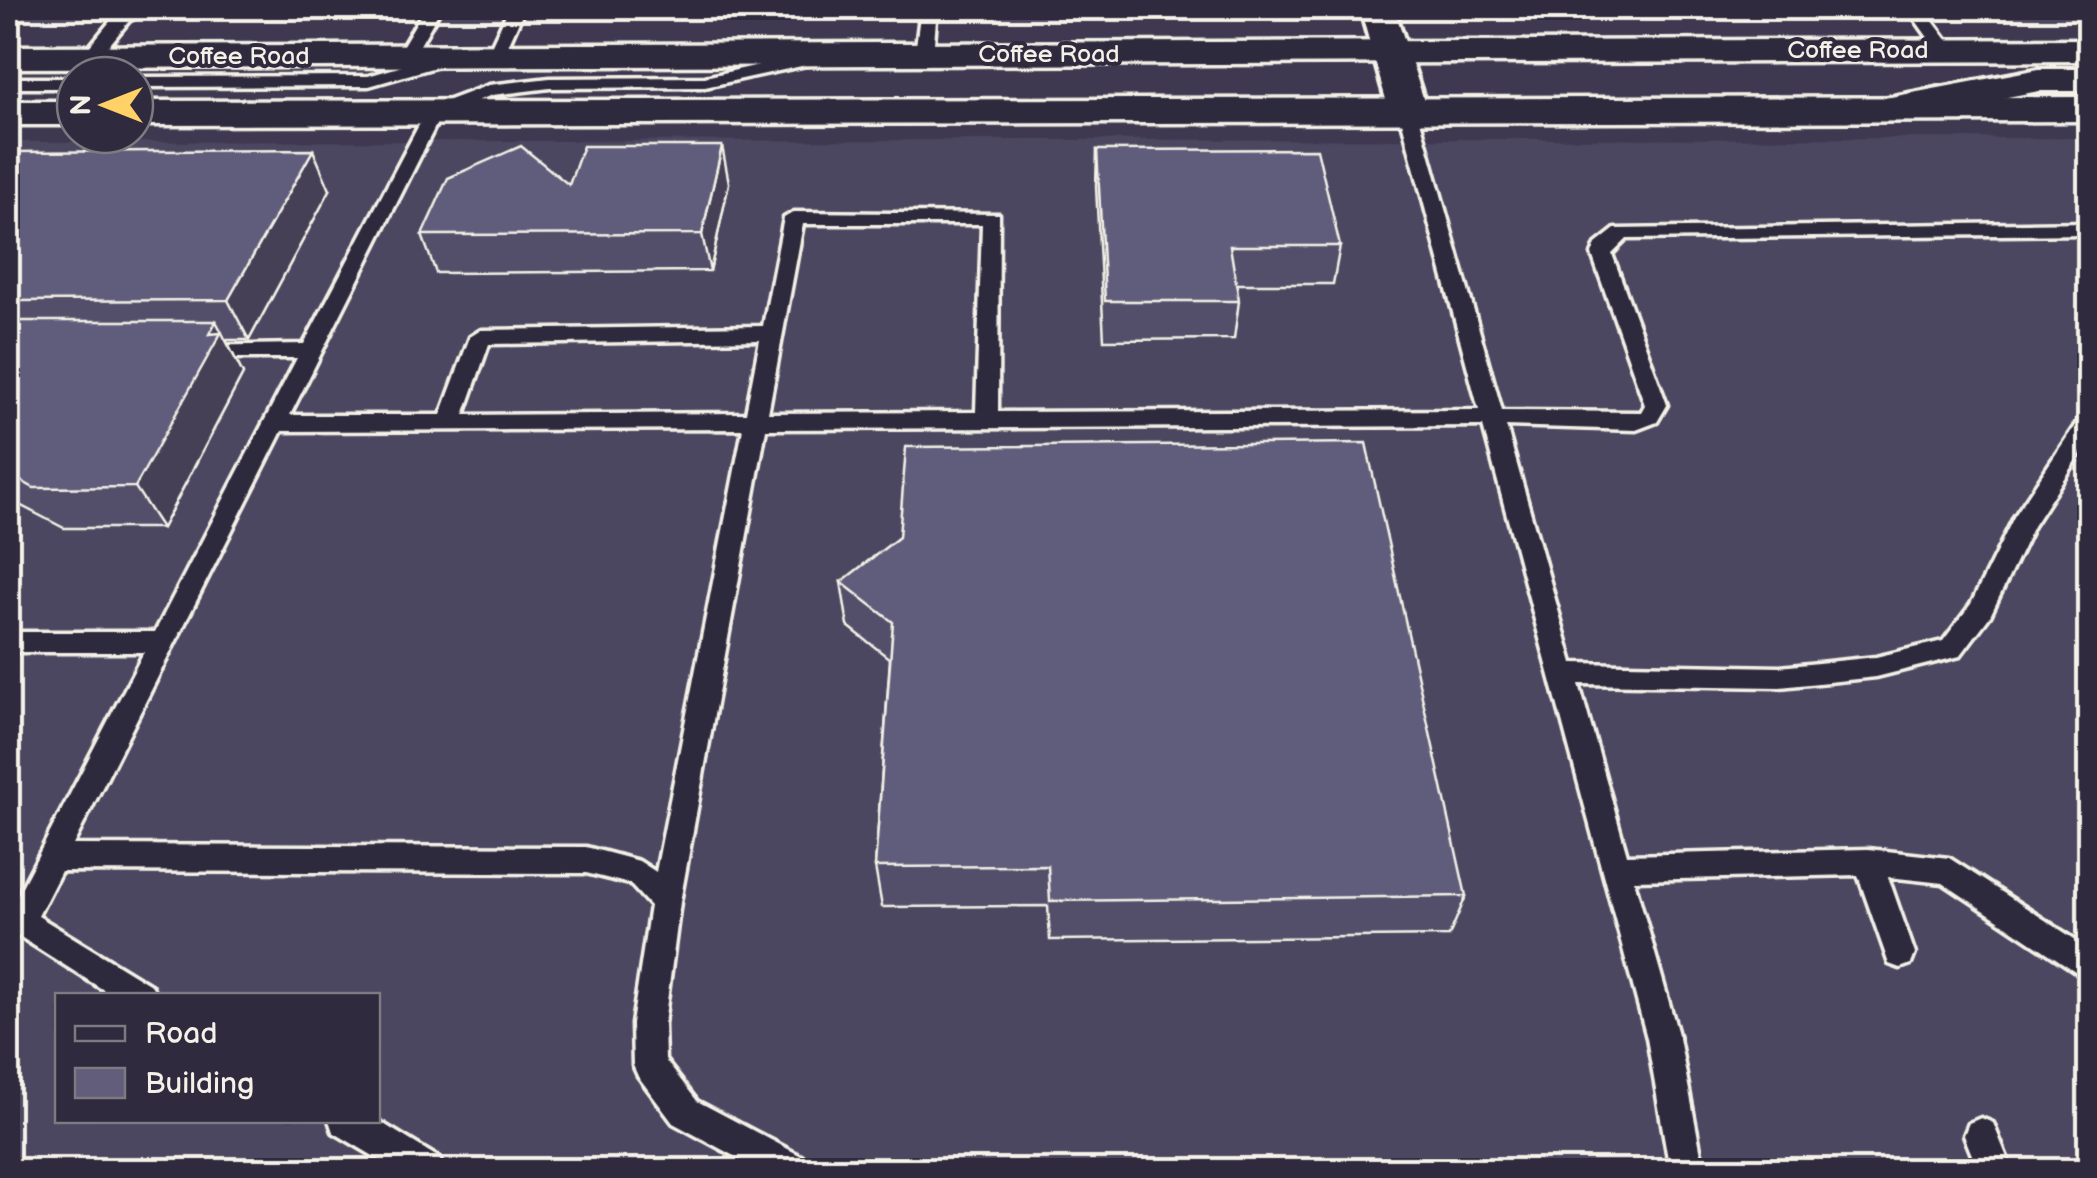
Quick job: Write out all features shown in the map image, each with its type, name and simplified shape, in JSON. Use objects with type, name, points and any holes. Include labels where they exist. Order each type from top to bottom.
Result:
[{"type":"main road","name":"Coffee Road","points":[[155,67],[456,55],[2090,50]]},
{"type":"main road","name":"Coffee Road","points":[[8,57],[55,65]]},
{"type":"main road","name":"Coffee Road","points":[[155,113],[2090,108]]},
{"type":"main road","points":[[8,113],[55,113]]},
{"type":"street","points":[[1377,8],[1408,110]]},
{"type":"street","points":[[1891,108],[2039,80],[2090,80]]},
{"type":"lane","points":[[94,55],[123,16],[142,8]]},
{"type":"lane","points":[[406,56],[433,8]]},
{"type":"lane","points":[[496,55],[516,10],[527,8]]},
{"type":"lane","points":[[924,54],[929,8]]},
{"type":"lane","points":[[1915,8],[1945,49]]},
{"type":"lane","points":[[137,993],[14,917],[52,858],[434,112],[489,90],[550,83],[706,82],[834,54]]},
{"type":"lane","points":[[155,82],[369,80],[456,55]]},
{"type":"lane","points":[[8,83],[55,75]]},
{"type":"lane","points":[[1408,110],[1664,1038],[1687,1170]]},
{"type":"lane","points":[[793,1170],[685,1112],[648,1064],[648,1024],[665,902],[794,218],[992,218],[987,420]]},
{"type":"lane","points":[[275,423],[1493,418],[1636,422],[1649,417],[1656,405],[1602,254],[1602,248],[1622,233],[2090,228]]},
{"type":"lane","points":[[450,422],[482,337],[772,332]]},
{"type":"lane","points":[[179,351],[312,351]]},
{"type":"lane","points":[[1564,673],[1780,676],[1876,668],[1951,648],[1981,609],[2022,523],[2090,420]]},
{"type":"lane","points":[[8,642],[163,642]]},
{"type":"lane","points":[[52,858],[586,860],[639,874],[665,902]]},
{"type":"lane","points":[[1617,868],[1868,862],[1949,870],[2090,967]]},
{"type":"lane","points":[[1868,862],[1900,954]]},
{"type":"lane","points":[[351,1123],[427,1170]]},
{"type":"lane","points":[[1981,1135],[1996,1170]]},
{"type":"shaded area","points":[[8,8],[2090,8],[2089,21],[8,20]]},
{"type":"shaded area","points":[[2089,138],[2089,1170],[8,1170],[8,142],[55,142],[55,155],[155,155],[155,142]]},
{"type":"building","points":[[521,146],[569,185],[583,146],[722,146],[702,234],[422,235],[448,178]]},
{"type":"building","points":[[1317,149],[1340,246],[1230,246],[1239,301],[1105,301],[1097,150]]},
{"type":"building","points":[[313,150],[228,300],[8,301],[8,152],[155,155],[155,151]]},
{"type":"building","points":[[8,321],[216,321],[209,334],[221,333],[135,487],[34,488],[8,474]]},
{"type":"building","points":[[1366,443],[1466,896],[1050,901],[1048,866],[875,867],[893,622],[841,582],[899,537],[906,447]]}]
